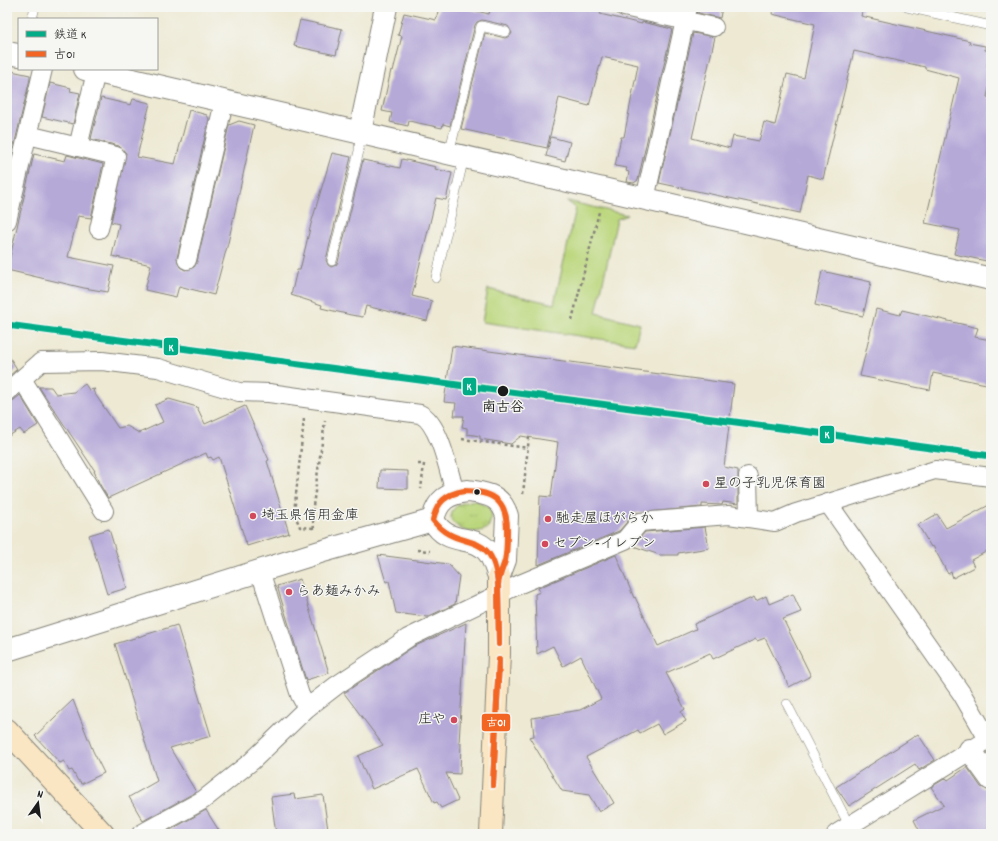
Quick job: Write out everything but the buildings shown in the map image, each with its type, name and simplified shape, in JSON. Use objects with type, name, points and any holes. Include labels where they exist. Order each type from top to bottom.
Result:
[{"type":"main road","points":[[491,834],[499,654],[498,585]]},
{"type":"main road","points":[[7,730],[102,834]]},
{"type":"street","points":[[360,132],[386,7]]},
{"type":"street","points":[[624,7],[686,14],[714,27]]},
{"type":"street","points":[[646,199],[686,14]]},
{"type":"street","points":[[7,53],[18,55]]},
{"type":"street","points":[[7,221],[43,70]]},
{"type":"street","points":[[78,147],[90,70],[991,279]]},
{"type":"street","points":[[187,260],[224,102]]},
{"type":"street","points":[[28,135],[116,156],[99,229]]},
{"type":"street","points":[[7,392],[41,362],[102,361],[158,368],[238,392],[269,393],[424,416],[434,429],[443,451],[454,493]]},
{"type":"street","points":[[22,379],[104,511]]},
{"type":"street","points":[[141,834],[203,800],[252,761],[307,708],[337,685],[408,638],[498,585],[625,540],[640,522],[729,515],[775,522],[828,503],[935,470],[991,477]]},
{"type":"street","points":[[748,476],[749,518]]},
{"type":"street","points":[[433,520],[438,504],[448,495],[454,493],[468,491],[488,495],[498,499],[503,505],[507,516],[505,560],[498,585]]},
{"type":"street","points":[[828,503],[962,694],[983,742],[991,779]]},
{"type":"street","points":[[479,543],[498,526],[503,505]]},
{"type":"street","points":[[433,520],[445,535],[479,543],[488,552],[498,585]]},
{"type":"street","points":[[7,650],[260,571],[433,520]]},
{"type":"street","points":[[260,571],[300,695],[307,708]]},
{"type":"street","points":[[842,830],[983,742]]},
{"type":"lane","points":[[32,18],[35,7]]},
{"type":"lane","points":[[907,7],[991,26]]},
{"type":"lane","points":[[436,278],[456,155],[481,26],[506,32]]},
{"type":"lane","points":[[332,262],[358,151],[360,132]]},
{"type":"lane","points":[[787,704],[842,830]]},
{"type":"path","points":[[572,320],[600,205]]},
{"type":"path","points":[[306,398],[294,514],[300,527],[314,528]]},
{"type":"path","points":[[315,532],[312,513],[326,415]]},
{"type":"path","points":[[523,491],[529,437]]},
{"type":"path","points":[[460,439],[528,448]]},
{"type":"path","points":[[418,464],[424,464],[420,496]]},
{"type":"green space","points":[[567,201],[627,215],[617,219],[596,313],[640,324],[635,344],[482,322],[488,289],[554,304],[576,208]]},
{"type":"green space","points":[[475,500],[489,507],[492,516],[488,528],[472,532],[457,526],[451,518],[453,510],[458,505]]},
{"type":"rail line","name":"K","points":[[7,325],[991,456]]},
{"type":"transit line","name":"古01","points":[[464,491],[484,493],[491,496],[498,500],[505,513],[507,522],[507,551],[498,585],[495,566],[489,554],[482,547],[453,536],[443,530],[433,520],[437,508],[443,500],[452,494],[464,491]]},
{"type":"transit line","name":"古01","points":[[498,585],[499,644]]},
{"type":"transit line","name":"古01","points":[[498,585],[499,644]]},
{"type":"transit line","name":"古01","points":[[493,785],[499,660]]},
{"type":"transit line","name":"古01","points":[[493,785],[499,660]]},
{"type":"place","name":"南古谷","points":[[503,391]]},
{"type":"place","name":"星の子乳児保育園","points":[[706,484]]},
{"type":"place","name":"埼玉県信用金庫","points":[[253,516]]},
{"type":"place","name":"馳走屋ほがらか","points":[[548,519]]},
{"type":"place","name":"セブン-イレブン","points":[[545,544]]},
{"type":"place","name":"らあ麺みかみ","points":[[289,592]]},
{"type":"place","name":"庄や","points":[[454,720]]}]
